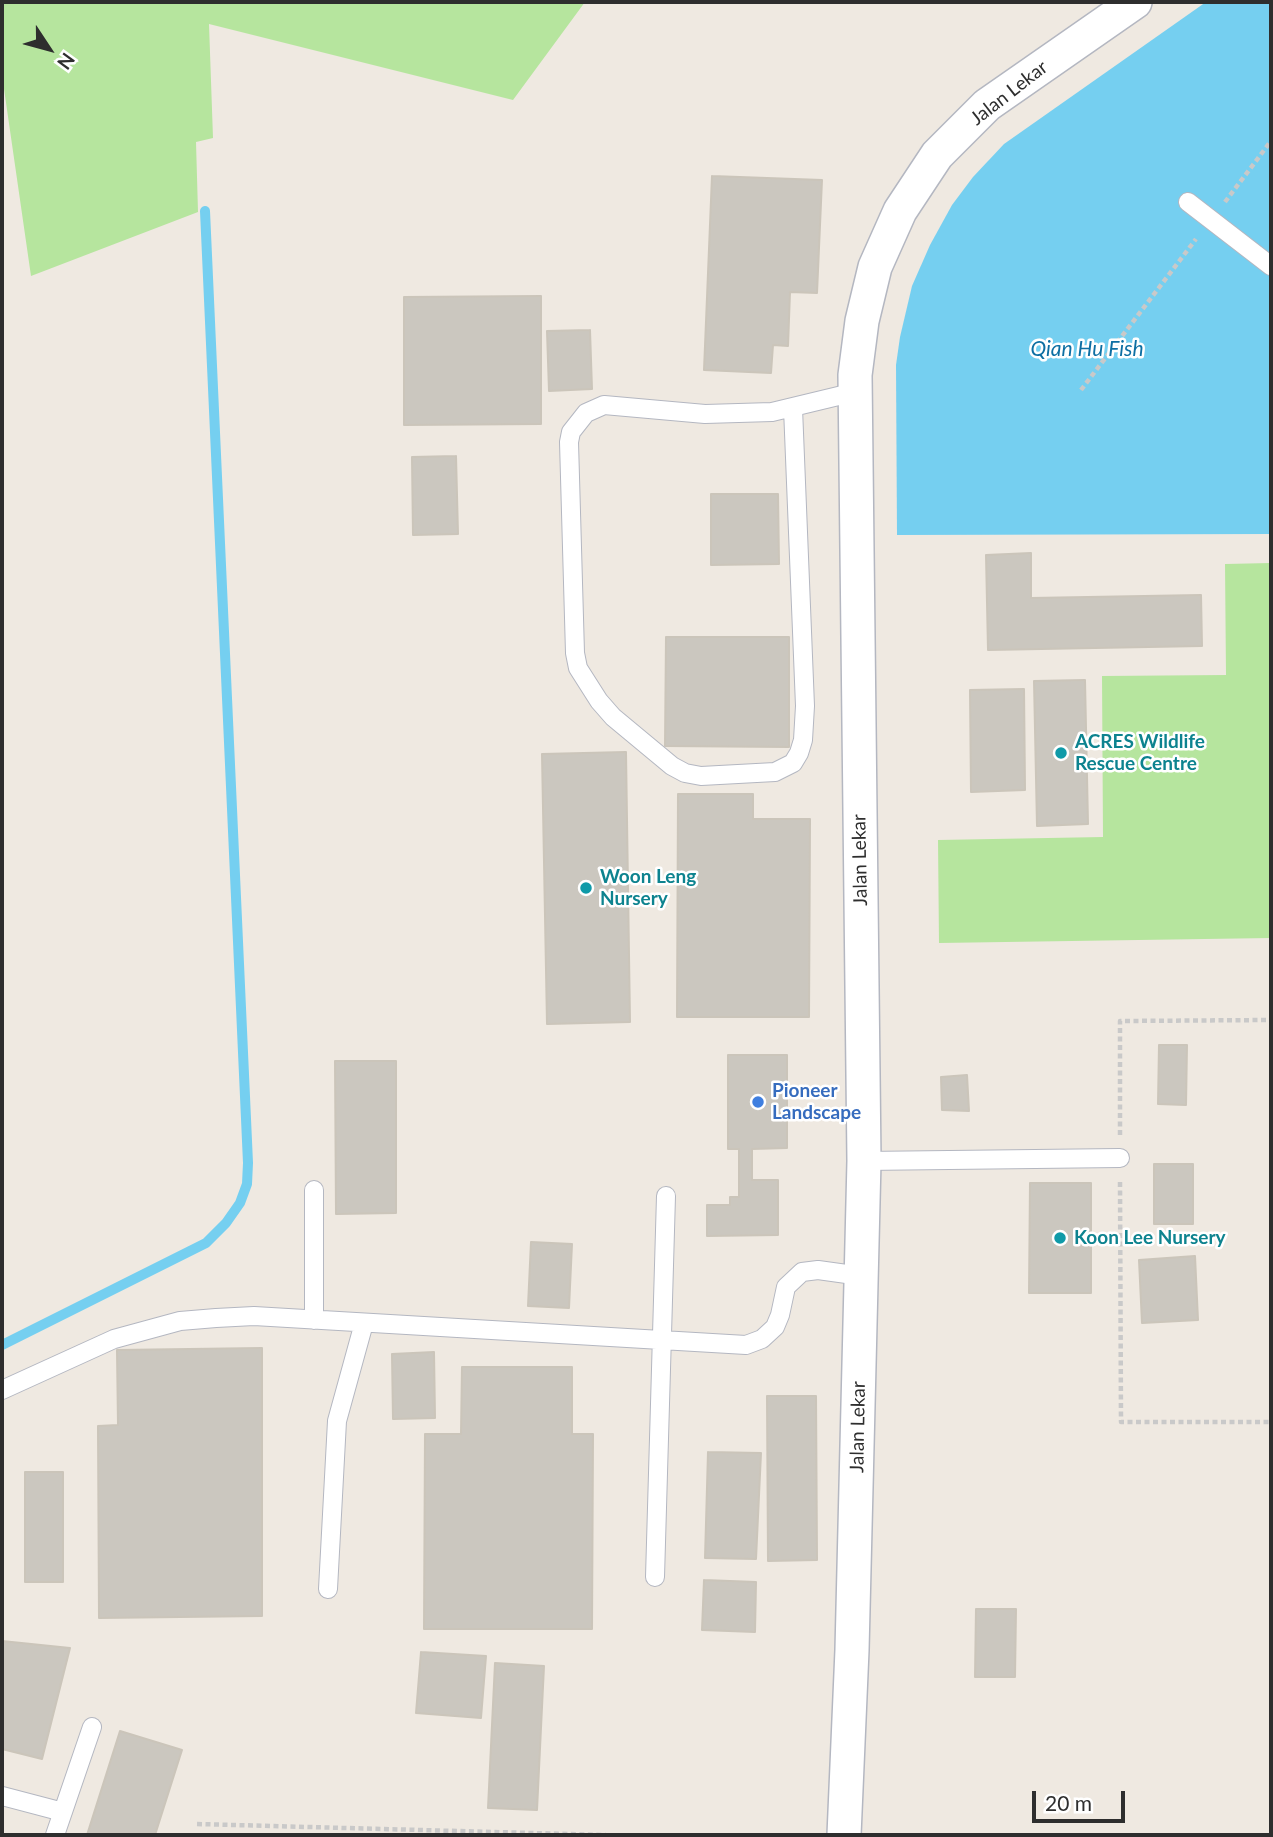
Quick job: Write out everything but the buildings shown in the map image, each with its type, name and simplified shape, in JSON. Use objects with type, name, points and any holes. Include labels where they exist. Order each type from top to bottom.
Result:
[{"type":"street","name":"Jalan Lekar","points":[[845,1835],[864,1161],[855,392],[862,321],[875,267],[900,211],[937,155],[987,106],[1135,2]]},
{"type":"lane","points":[[1188,202],[1271,266]]},
{"type":"lane","points":[[793,408],[805,706],[803,740],[793,763],[775,772],[701,776],[685,773],[672,766],[613,717],[578,668],[575,653],[569,468],[571,432],[586,413],[604,405],[705,414],[772,412],[855,392]]},
{"type":"lane","points":[[864,1161],[1120,1157]]},
{"type":"lane","points":[[314,1190],[314,1320]]},
{"type":"lane","points":[[655,1577],[666,1196]]},
{"type":"lane","points":[[2,1390],[114,1339],[150,1327],[216,1318],[254,1316],[734,1345],[756,1342],[775,1327],[786,1287],[802,1272],[818,1270],[861,1276]]},
{"type":"lane","points":[[328,1590],[337,1421],[364,1323]]},
{"type":"lane","points":[[55,1835],[92,1727]]},
{"type":"lane","points":[[2,1796],[63,1812]]},
{"type":"path","points":[[1081,390],[1271,141]]},
{"type":"path","points":[[1271,1020],[1120,1021],[1121,1422],[1271,1422]]},
{"type":"path","points":[[197,1824],[436,1833],[606,1835]]},
{"type":"green space","points":[[2,2],[585,2],[513,100],[209,24],[213,138],[196,142],[198,212],[31,276],[2,75]]},
{"type":"green space","points":[[1271,563],[1271,938],[939,943],[938,840],[1103,837],[1102,676],[1226,675],[1225,564]]},
{"type":"water","name":"Qian Hu Fish","points":[[1206,2],[1271,2],[1271,534],[897,535],[896,365],[900,337],[912,286],[952,205],[973,177],[1004,144]]},
{"type":"waterway","points":[[2,1345],[206,1243],[226,1223],[240,1203],[247,1184],[205,211]]},
{"type":"place","name":"ACRES Wildlife Rescue Centre","points":[[1061,753]]},
{"type":"place","name":"Woon Leng Nursery","points":[[586,888]]},
{"type":"place","name":"Pioneer Landscape","points":[[758,1102]]},
{"type":"place","name":"Koon Lee Nursery","points":[[1060,1238]]}]
